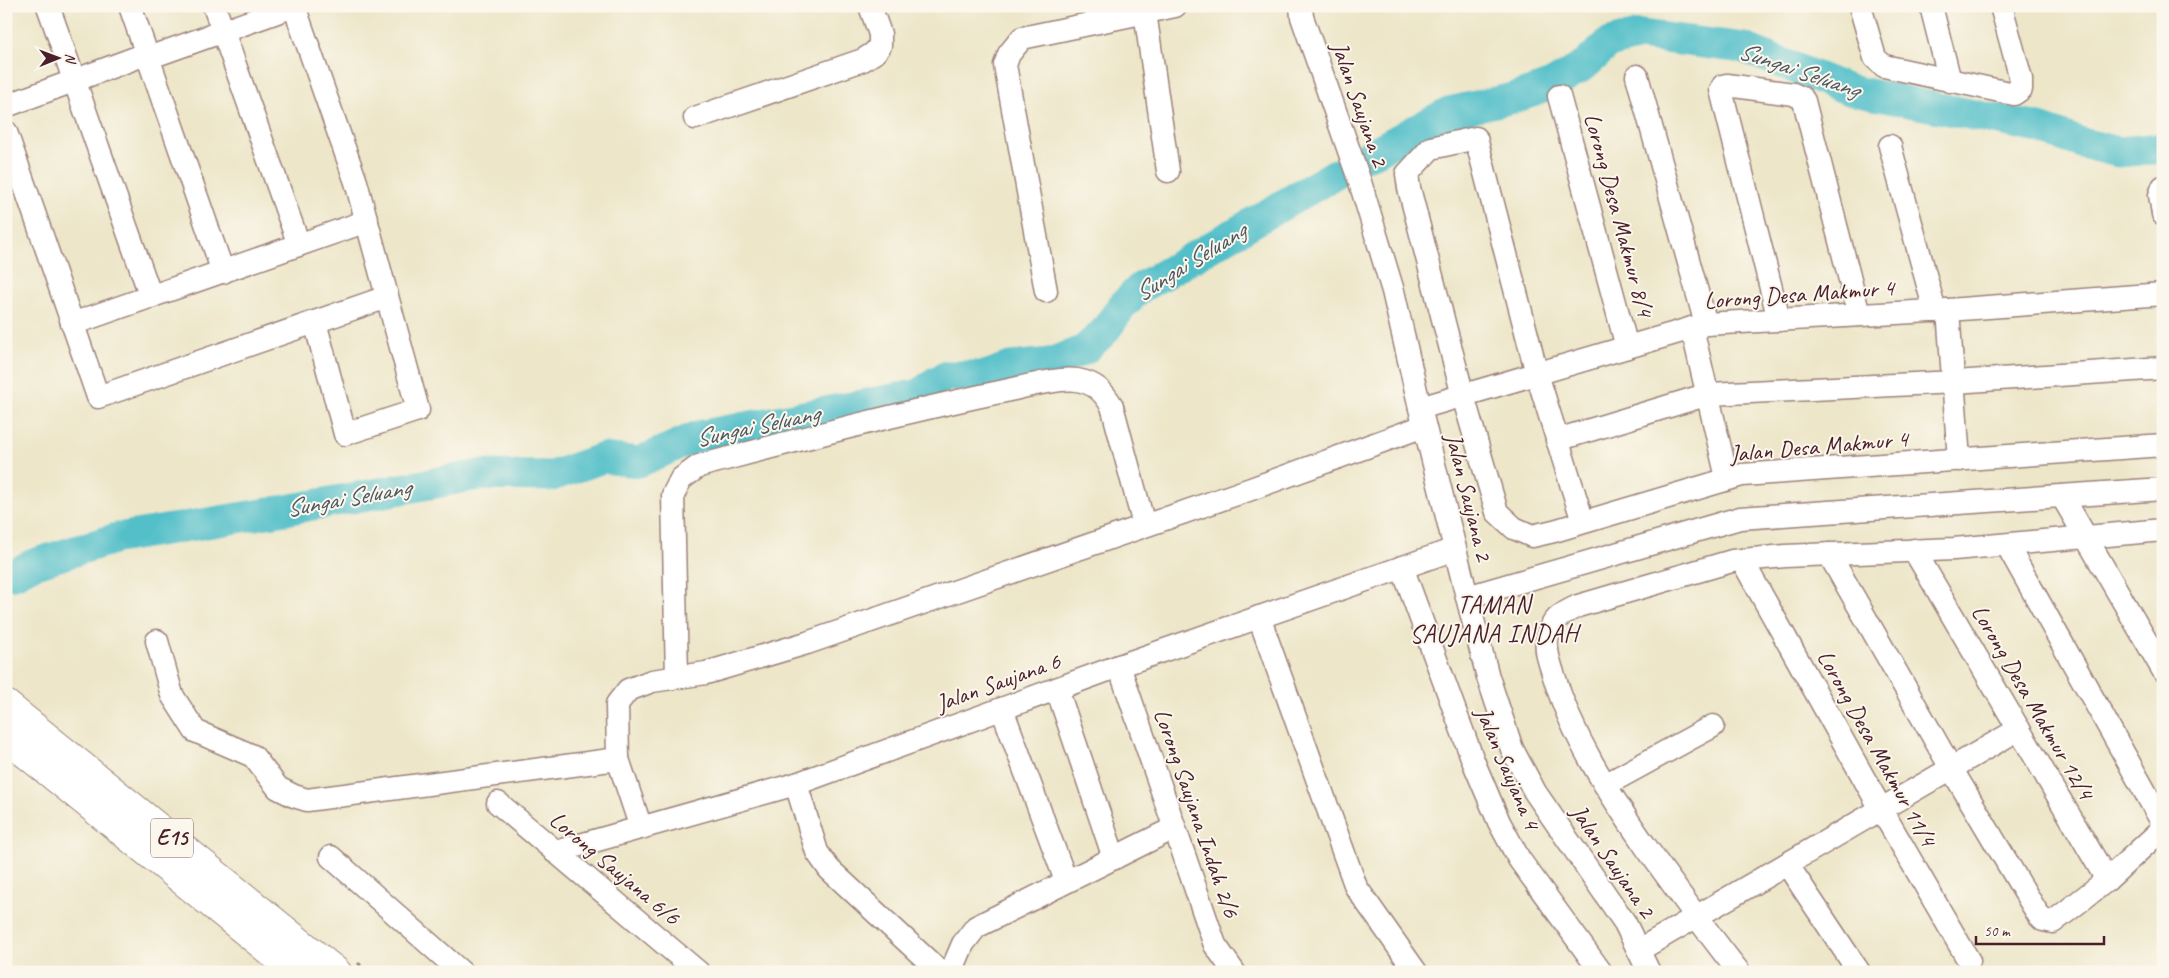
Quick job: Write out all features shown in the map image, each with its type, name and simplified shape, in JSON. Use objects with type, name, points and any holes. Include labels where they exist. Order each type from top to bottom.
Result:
[{"type":"highway","name":"E15","points":[[6,704],[337,972]]},
{"type":"highway","name":"E15","points":[[6,738],[295,972]]},
{"type":"street","points":[[48,6],[151,297]]},
{"type":"street","points":[[130,6],[223,272]]},
{"type":"street","points":[[214,6],[299,245]]},
{"type":"street","points":[[6,106],[74,80],[294,6],[356,182],[418,410],[346,434],[315,322]]},
{"type":"street","points":[[695,118],[863,60],[874,54],[880,46],[880,34],[870,6]]},
{"type":"street","points":[[1046,291],[1006,65],[1009,54],[1022,38],[1175,6]]},
{"type":"street","name":"Jalan Saujana 2","points":[[1301,6],[1302,17],[1360,182],[1393,291],[1467,597],[1488,677],[1512,749],[1535,792],[1625,923],[1648,972]]},
{"type":"street","points":[[1860,6],[1875,58],[1884,66],[2014,94],[2021,88],[2021,79],[2000,6]]},
{"type":"street","points":[[1931,6],[1950,81]]},
{"type":"street","points":[[1144,12],[1168,171]]},
{"type":"street","points":[[1637,76],[1699,326],[1709,394],[1727,478]]},
{"type":"street","points":[[1779,320],[1721,90],[1723,86],[1727,85],[1793,94],[1804,101],[1859,315]]},
{"type":"street","name":"Lorong Desa Makmur 8/4","points":[[1559,96],[1628,347]]},
{"type":"street","points":[[6,132],[98,397],[387,297]]},
{"type":"street","name":"Jalan Desa Makmur 4","points":[[1537,374],[1476,138],[1431,148],[1407,174],[1463,396],[1498,512],[1514,528],[1532,536],[1742,475],[2163,445]]},
{"type":"street","points":[[1890,146],[1942,311],[1954,382],[1959,460]]},
{"type":"street","points":[[2163,187],[2160,194],[2163,214]]},
{"type":"street","points":[[72,324],[367,221]]},
{"type":"street","name":"Lorong Desa Makmur 4","points":[[640,828],[618,759],[617,704],[628,690],[652,681],[706,673],[807,643],[1251,489],[1422,417],[1463,396],[1699,326],[1942,311],[2163,294]]},
{"type":"street","points":[[1557,440],[1709,394],[1954,382],[2163,368]]},
{"type":"street","points":[[1537,374],[1583,522]]},
{"type":"street","points":[[677,677],[673,495],[681,479],[699,466],[919,409],[1050,382],[1075,380],[1094,384],[1104,393],[1112,406],[1144,525]]},
{"type":"street","points":[[1467,597],[1740,518],[2163,488]]},
{"type":"street","points":[[2062,496],[2163,670]]},
{"type":"street","points":[[1738,972],[1695,917],[1605,786],[1587,756],[1559,693],[1548,655],[1547,641],[1559,614],[1578,606],[1732,561],[2007,544],[2163,530]]},
{"type":"street","points":[[1829,554],[1951,768],[2043,920],[2053,922],[2107,880],[2160,831],[2162,822],[2007,544]]},
{"type":"street","name":"Jalan Saujana 6","points":[[555,852],[796,784],[1119,666],[1455,549]]},
{"type":"street","name":"Lorong Desa Makmur 12/4","points":[[1914,550],[2107,880]]},
{"type":"street","name":"Lorong Desa Makmur 11/4","points":[[1742,560],[1881,809],[1969,961]]},
{"type":"street","name":"Jalan Saujana 4","points":[[1402,567],[1474,763],[1499,822],[1519,859],[1601,972]]},
{"type":"street","points":[[1259,617],[1356,887],[1416,972]]},
{"type":"street","points":[[157,641],[172,695],[195,731],[253,756],[278,788],[307,800],[618,759]]},
{"type":"street","name":"Lorong Saujana Indah 2/6","points":[[1119,666],[1215,945],[1234,972]]},
{"type":"street","points":[[1057,689],[1114,858]]},
{"type":"street","points":[[1002,709],[1066,882]]},
{"type":"street","points":[[1605,786],[1714,726]]},
{"type":"street","points":[[1639,950],[2019,729]]},
{"type":"street","points":[[796,784],[817,852],[829,869],[940,972]]},
{"type":"street","name":"Lorong Saujana 6/6","points":[[498,803],[698,972]]},
{"type":"street","points":[[951,972],[963,944],[976,927],[1174,828]]},
{"type":"street","points":[[330,857],[461,972]]},
{"type":"street","points":[[1787,864],[1859,972]]},
{"type":"waterway","name":"Sungai Seluang","points":[[1369,155],[1449,112],[1514,98],[1552,85],[1585,65],[1609,43],[1640,35],[1744,48],[1849,90],[2039,128],[2082,143],[2118,152],[2163,148]]},
{"type":"waterway","name":"Sungai Seluang","points":[[6,575],[14,574],[33,564],[117,538],[479,475],[552,476],[603,458],[639,462],[698,436],[920,394],[935,382],[947,376],[985,376],[1010,367],[1050,363],[1084,350],[1103,333],[1123,305],[1140,288],[1336,174]]},
{"type":"district","name":"TAMAN SAUJANA INDAH","points":[[1494,620]]}]
